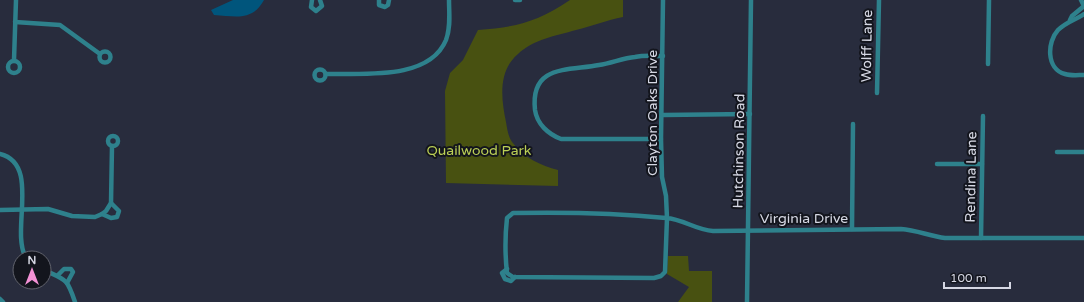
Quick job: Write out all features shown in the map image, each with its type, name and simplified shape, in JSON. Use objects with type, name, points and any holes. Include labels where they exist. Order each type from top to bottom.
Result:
[{"type":"street","points":[[14,60],[16,0]]},
{"type":"street","points":[[312,0],[310,7],[316,11],[322,6],[320,0]]},
{"type":"street","points":[[378,0],[379,5],[385,7],[388,5],[389,0]]},
{"type":"street","points":[[326,74],[387,73],[416,67],[427,62],[436,54],[446,41],[449,26],[449,0]]},
{"type":"street","points":[[515,0],[520,0]]},
{"type":"street","name":"Clayton Oaks Drive","points":[[663,274],[665,268],[667,218],[666,196],[662,177],[661,139],[663,115],[664,0]]},
{"type":"street","name":"Hutchinson Road","points":[[747,302],[752,0]]},
{"type":"street","name":"Wolff Lane","points":[[877,93],[879,0]]},
{"type":"street","points":[[988,64],[989,0]]},
{"type":"street","points":[[1080,0],[1084,6],[1072,16],[1054,36],[1051,46],[1051,60],[1057,69],[1064,74],[1084,75]]},
{"type":"street","points":[[1070,20],[1074,20],[1084,14]]},
{"type":"street","points":[[15,22],[60,25],[100,54]]},
{"type":"street","points":[[661,139],[560,138],[550,134],[542,126],[536,113],[535,96],[546,76],[557,70],[601,65],[637,56],[663,56]]},
{"type":"street","points":[[663,115],[750,114]]},
{"type":"street","name":"Rendina Lane","points":[[981,238],[983,116]]},
{"type":"street","points":[[852,229],[853,124]]},
{"type":"street","points":[[0,210],[48,209],[72,216],[94,217],[102,214],[106,211],[111,202],[112,146]]},
{"type":"street","points":[[1057,152],[1084,152]]},
{"type":"street","points":[[0,154],[11,158],[19,168],[22,178],[21,209],[22,244],[24,250]]},
{"type":"street","points":[[937,164],[982,164]]},
{"type":"street","points":[[102,214],[111,218],[117,217],[119,211],[111,202]]},
{"type":"street","name":"Virginia Drive","points":[[663,274],[658,278],[515,277],[507,273],[507,218],[514,213],[594,214],[667,218],[705,230],[901,229],[916,230],[931,236],[945,238],[1084,238]]},
{"type":"street","points":[[58,275],[64,269],[71,269],[73,272],[72,276],[67,283]]},
{"type":"street","points":[[52,273],[58,275],[67,283],[75,302]]},
{"type":"street","points":[[0,299],[3,302]]},
{"type":"green space","name":"Quailwood Park","points":[[570,0],[623,0],[623,17],[553,36],[538,41],[524,49],[507,68],[504,77],[502,94],[504,113],[512,142],[527,156],[545,166],[558,170],[558,186],[446,183],[445,91],[450,73],[463,60],[478,30],[516,25],[526,22],[547,14]]},
{"type":"green space","points":[[668,256],[688,256],[689,271],[712,271],[712,302],[678,302],[689,287],[667,274]]},
{"type":"water","points":[[233,0],[264,0],[254,12],[248,15],[214,15],[211,10]]}]
